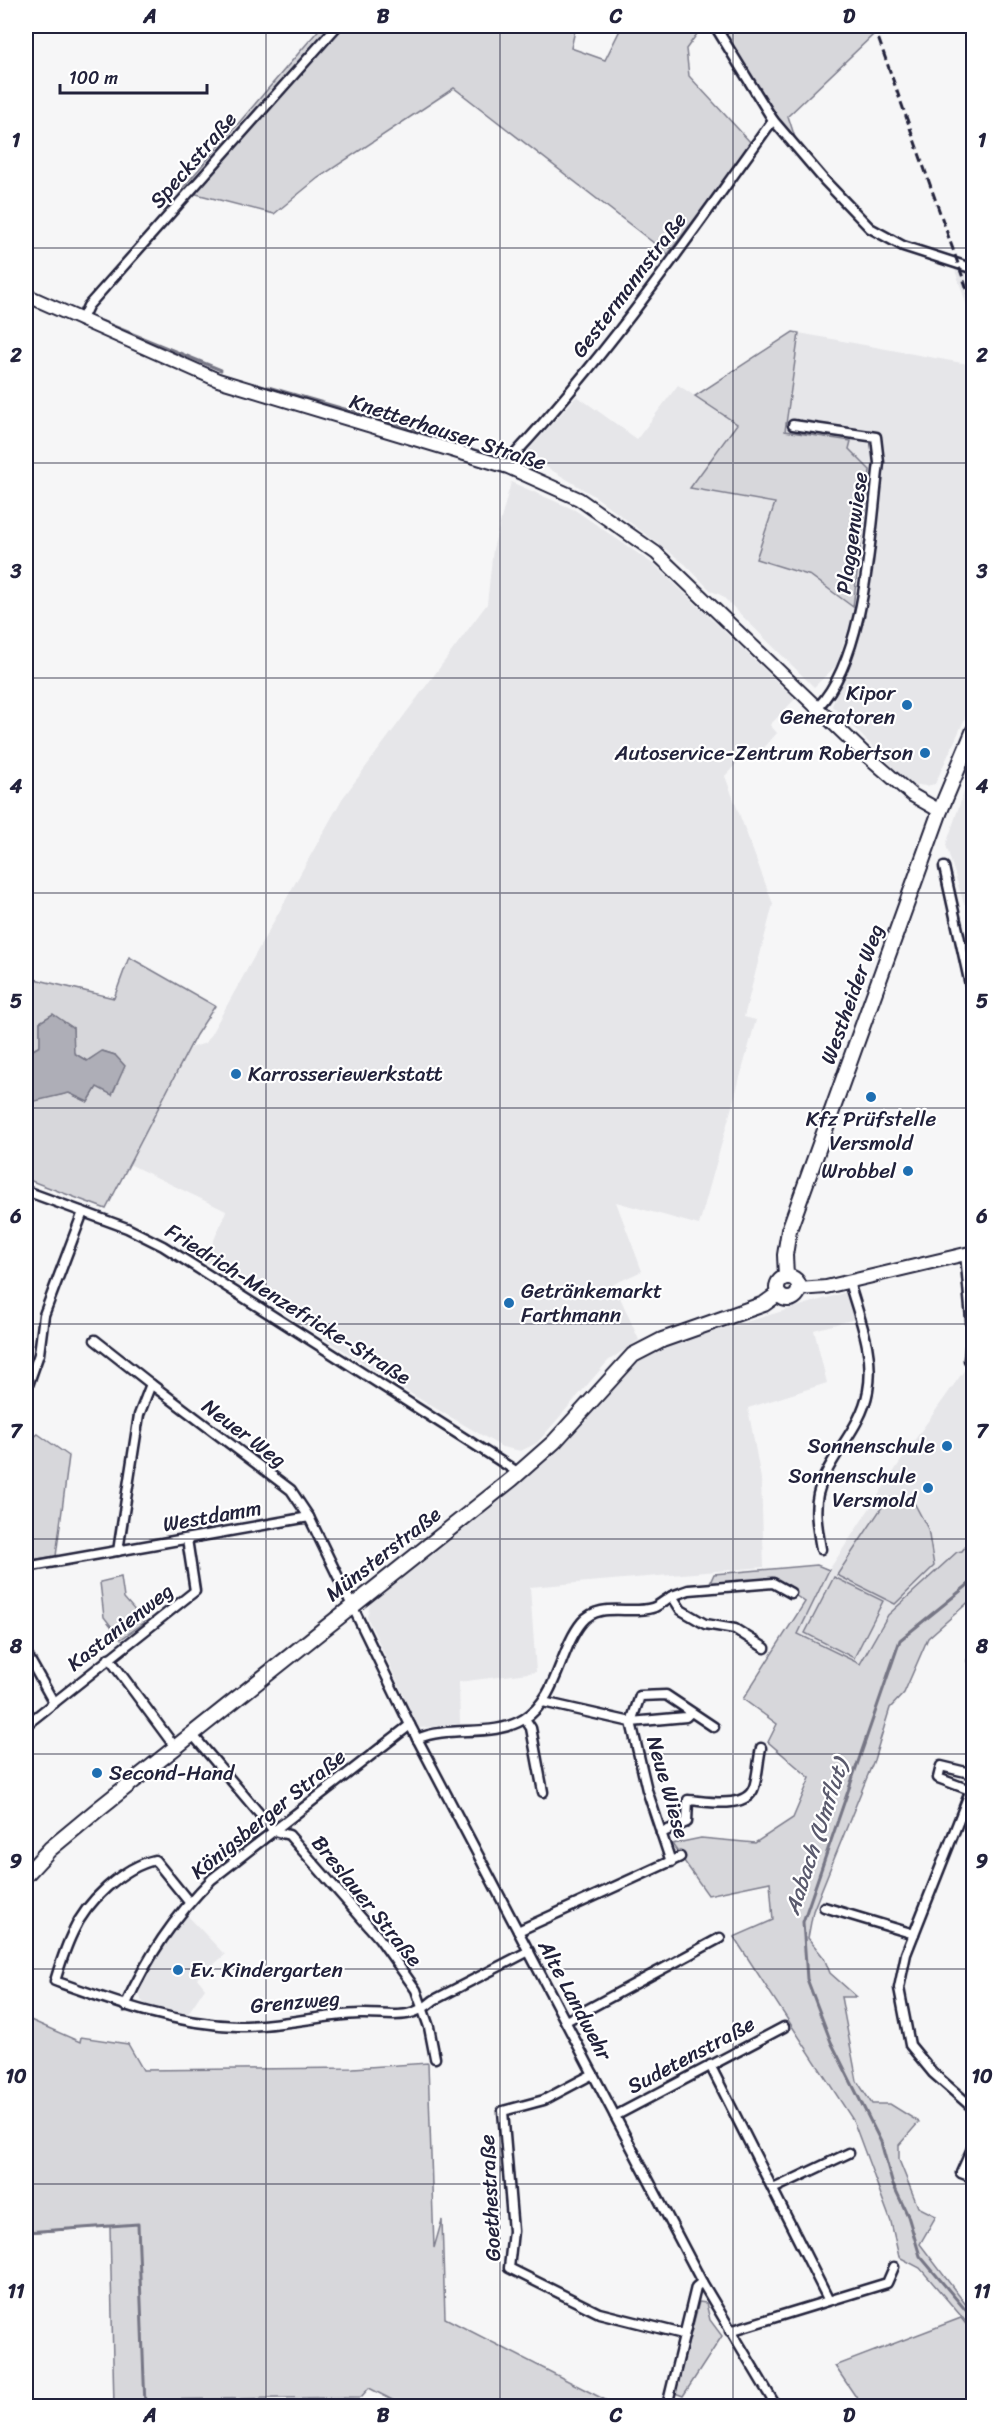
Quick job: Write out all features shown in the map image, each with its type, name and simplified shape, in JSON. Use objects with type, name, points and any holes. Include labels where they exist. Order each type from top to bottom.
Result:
[{"type":"main road","name":"Westheider Weg","points":[[786,1276],[785,1255],[789,1230],[940,811],[974,730]]},
{"type":"main road","points":[[786,1276],[796,1280],[799,1289],[790,1299],[778,1294],[777,1283],[786,1276]]},
{"type":"main road","name":"Münsterstraße","points":[[26,1875],[50,1849],[175,1747],[519,1473],[554,1442],[633,1355],[662,1340],[764,1304],[778,1294]]},
{"type":"street","name":"Speckstraße","points":[[81,321],[88,306],[338,26]]},
{"type":"street","points":[[714,26],[773,120],[825,181],[870,228],[903,246],[974,269]]},
{"type":"street","name":"Gestermannstraße","points":[[508,466],[514,455],[570,393],[680,250],[773,120]]},
{"type":"street","name":"Knetterhauser Straße","points":[[26,295],[219,380],[508,466],[579,500],[635,536],[683,577],[912,795],[940,811]]},
{"type":"street","name":"Plaggenwiese","points":[[794,425],[876,437],[879,463],[858,623],[832,688],[818,707]]},
{"type":"street","points":[[944,867],[974,1003]]},
{"type":"street","name":"Friedrich-Menzefricke-Straße","points":[[26,1191],[127,1228],[163,1246],[519,1473]]},
{"type":"street","points":[[26,1391],[39,1354],[44,1315],[83,1212]]},
{"type":"street","points":[[799,1289],[849,1282],[969,1252],[972,1330],[969,1360]]},
{"type":"street","points":[[820,1549],[816,1519],[817,1496],[823,1478],[859,1420],[868,1392],[869,1352],[849,1282]]},
{"type":"street","name":"Neuer Weg","points":[[95,1340],[291,1490],[309,1517]]},
{"type":"street","points":[[118,1551],[139,1415],[151,1384]]},
{"type":"street","points":[[309,1517],[353,1605]]},
{"type":"street","name":"Westdamm","points":[[26,1567],[309,1517]]},
{"type":"street","name":"Kastanienweg","points":[[26,1725],[195,1591],[187,1539]]},
{"type":"street","points":[[417,1739],[430,1733],[490,1730],[525,1719],[543,1702],[582,1622],[595,1612],[652,1608],[672,1596],[689,1590],[773,1583],[791,1593]]},
{"type":"street","points":[[672,1596],[681,1610],[705,1624],[735,1629],[765,1648]]},
{"type":"street","name":"Alte Landwehr","points":[[353,1605],[417,1739],[702,2282],[776,2406]]},
{"type":"street","points":[[26,1653],[54,1702]]},
{"type":"street","points":[[109,1658],[175,1747]]},
{"type":"street","name":"Neue Wiese","points":[[518,1931],[675,1859],[661,1833],[647,1790],[632,1722],[640,1696],[666,1695],[714,1727]]},
{"type":"street","name":"Neue Wiese","points":[[543,1702],[632,1722],[686,1717],[691,1712]]},
{"type":"street","points":[[525,1719],[531,1728],[543,1792]]},
{"type":"street","name":"Königsberger Straße","points":[[124,2006],[146,1961],[189,1902],[212,1879],[410,1725]]},
{"type":"street","name":"Breslauer Straße","points":[[192,1734],[274,1831],[290,1834],[379,1938],[416,1990],[435,2058]]},
{"type":"street","points":[[661,1833],[687,1822],[688,1800],[729,1803],[747,1796],[754,1789],[760,1748]]},
{"type":"street","points":[[974,1774],[941,1766],[938,1778],[972,1786],[914,1934],[899,1988],[910,2045],[933,2073],[974,2109]]},
{"type":"street","name":"Grenzweg","points":[[189,1902],[155,1860],[140,1863],[105,1887],[73,1930],[55,1981],[124,2006],[176,2019],[238,2026],[360,2014],[410,2015],[423,2010],[434,2000],[529,1951]]},
{"type":"street","points":[[824,1907],[914,1934]]},
{"type":"street","points":[[566,2021],[720,1938]]},
{"type":"street","name":"Sudetenstraße","points":[[615,2116],[784,2027]]},
{"type":"street","points":[[711,2065],[828,2299]]},
{"type":"street","name":"Goethestraße","points":[[593,2074],[544,2100],[503,2111],[513,2231],[509,2268],[599,2313],[683,2334]]},
{"type":"street","points":[[974,2144],[961,2173],[974,2178]]},
{"type":"street","points":[[773,2188],[849,2153]]},
{"type":"street","points":[[730,2331],[886,2283],[894,2267]]},
{"type":"street","points":[[667,2406],[696,2287],[702,2282]]},
{"type":"shaded area","points":[[322,26],[576,26],[571,48],[605,60],[622,26],[690,26],[697,34],[686,49],[689,76],[752,144],[668,254],[454,88],[318,178],[274,214],[181,190]]},
{"type":"shaded area","points":[[720,26],[869,26],[873,35],[788,116],[797,144],[775,119]]},
{"type":"shaded area","points":[[954,267],[973,275],[973,324]]},
{"type":"shaded area","points":[[793,332],[799,333],[785,431],[851,441],[849,449],[870,470],[853,607],[811,576],[756,559],[775,503],[690,488],[737,424],[695,396]]},
{"type":"shaded area","points":[[799,333],[973,365],[973,701],[935,784],[926,786],[910,784],[832,706],[862,625],[877,518],[865,516],[870,469],[849,449],[851,442],[785,432]]},
{"type":"shaded area","points":[[678,385],[737,424],[690,488],[775,503],[756,559],[811,576],[853,607],[851,621],[836,666],[814,687],[721,595],[711,591],[685,564],[596,497],[525,454],[577,396],[637,439]]},
{"type":"shaded area","points":[[511,482],[575,510],[656,566],[795,699],[770,725],[777,733],[755,758],[747,752],[725,776],[773,904],[744,1017],[756,1020],[699,1225],[616,1202],[642,1271],[614,1284],[639,1340],[608,1361],[537,1443],[521,1451],[502,1447],[418,1398],[205,1262],[226,1211],[129,1164],[190,1048],[206,1043],[342,799],[487,604],[493,549]]},
{"type":"shaded area","points":[[973,765],[973,903],[964,904],[946,845]]},
{"type":"shaded area","points":[[129,957],[215,1006],[196,1035],[106,1209],[26,1179],[26,1100],[69,1093],[88,1102],[115,1055],[103,1051],[87,1061],[73,1053],[73,1028],[40,1022],[40,1046],[26,1054],[26,977],[114,998]]},
{"type":"shaded area","points":[[53,1014],[73,1028],[74,1053],[87,1061],[102,1051],[115,1055],[125,1066],[112,1095],[97,1087],[88,1102],[69,1093],[31,1102],[26,1100],[26,1054],[40,1046],[40,1022]]},
{"type":"shaded area","points":[[847,1292],[855,1319],[814,1330],[827,1383],[748,1408],[761,1479],[764,1567],[530,1587],[536,1672],[459,1682],[460,1724],[419,1728],[367,1617],[371,1601],[521,1482],[557,1447],[628,1369],[665,1346]]},
{"type":"shaded area","name":"Sonnenschule Versmold","points":[[973,1358],[973,1537],[962,1551],[957,1552],[888,1615],[860,1664],[798,1634],[829,1570],[916,1438]]},
{"type":"shaded area","points":[[38,1434],[69,1456],[56,1556],[26,1561],[26,1443]]},
{"type":"shaded area","points":[[888,1498],[912,1499],[928,1529],[934,1566],[895,1604],[837,1575]]},
{"type":"shaded area","points":[[973,1537],[973,1598],[928,1638],[904,1693],[890,1708],[874,1760],[813,1911],[808,1938],[824,1958],[830,1973],[857,1997],[841,1997],[857,2081],[872,2104],[890,2104],[919,2122],[899,2145],[899,2160],[918,2207],[936,2216],[920,2244],[973,2314],[973,2330],[920,2268],[899,2257],[891,2222],[853,2120],[734,1937],[773,1920],[770,1882],[708,1895],[672,1844],[701,1838],[755,1843],[793,1818],[810,1778],[768,1742],[777,1724],[743,1699],[805,1602],[774,1581],[709,1585],[714,1574],[817,1565],[829,1570],[798,1634],[860,1664],[888,1615],[957,1552],[962,1551]]},
{"type":"shaded area","points":[[121,1577],[124,1598],[145,1622],[121,1639],[104,1617],[100,1582]]},
{"type":"shaded area","points":[[834,1577],[883,1601],[854,1658],[805,1633]]},
{"type":"shaded area","name":"Ev. Kindergarten","points":[[187,1915],[225,1955],[197,1978],[205,1988],[187,2015],[150,2009],[141,2000],[139,1988],[153,1962]]},
{"type":"shaded area","points":[[26,2018],[80,2042],[81,2037],[128,2044],[143,2070],[353,2068],[428,2063],[434,2248],[442,2220],[445,2318],[617,2406],[404,2406],[369,2388],[361,2397],[145,2400],[145,2406],[114,2406],[110,2226],[26,2233]]},
{"type":"shaded area","points":[[699,2302],[706,2303],[710,2320],[722,2336],[683,2396],[675,2393]]},
{"type":"shaded area","points":[[961,2318],[973,2333],[973,2406],[862,2406],[835,2366]]},
{"type":"waterway","points":[[101,321],[221,370]]},
{"type":"waterway","points":[[268,387],[469,445]]},
{"type":"waterway","name":"Aabach (Umflut)","points":[[974,1580],[900,1640],[803,1922],[807,1979],[831,2042],[881,2142],[892,2182],[908,2216],[920,2256],[974,2320]]},
{"type":"waterway","points":[[26,2232],[138,2224],[145,2406]]},
{"type":"railway","points":[[874,26],[974,309]]},
{"type":"place","name":"Kipor Generatoren","points":[[907,705]]},
{"type":"place","name":"Autoservice-Zentrum Robertson","points":[[925,753]]},
{"type":"place","name":"Karrosseriewerkstatt","points":[[236,1074]]},
{"type":"place","name":"Kfz Prüfstelle Versmold","points":[[871,1097]]},
{"type":"place","name":"Wrobbel","points":[[908,1171]]},
{"type":"place","name":"Getränkemarkt Farthmann","points":[[509,1303]]},
{"type":"place","name":"Sonnenschule","points":[[947,1446]]},
{"type":"place","name":"Sonnenschule Versmold","points":[[928,1488]]},
{"type":"place","name":"Second-Hand","points":[[97,1773]]},
{"type":"place","name":"Ev. Kindergarten","points":[[178,1970]]}]
